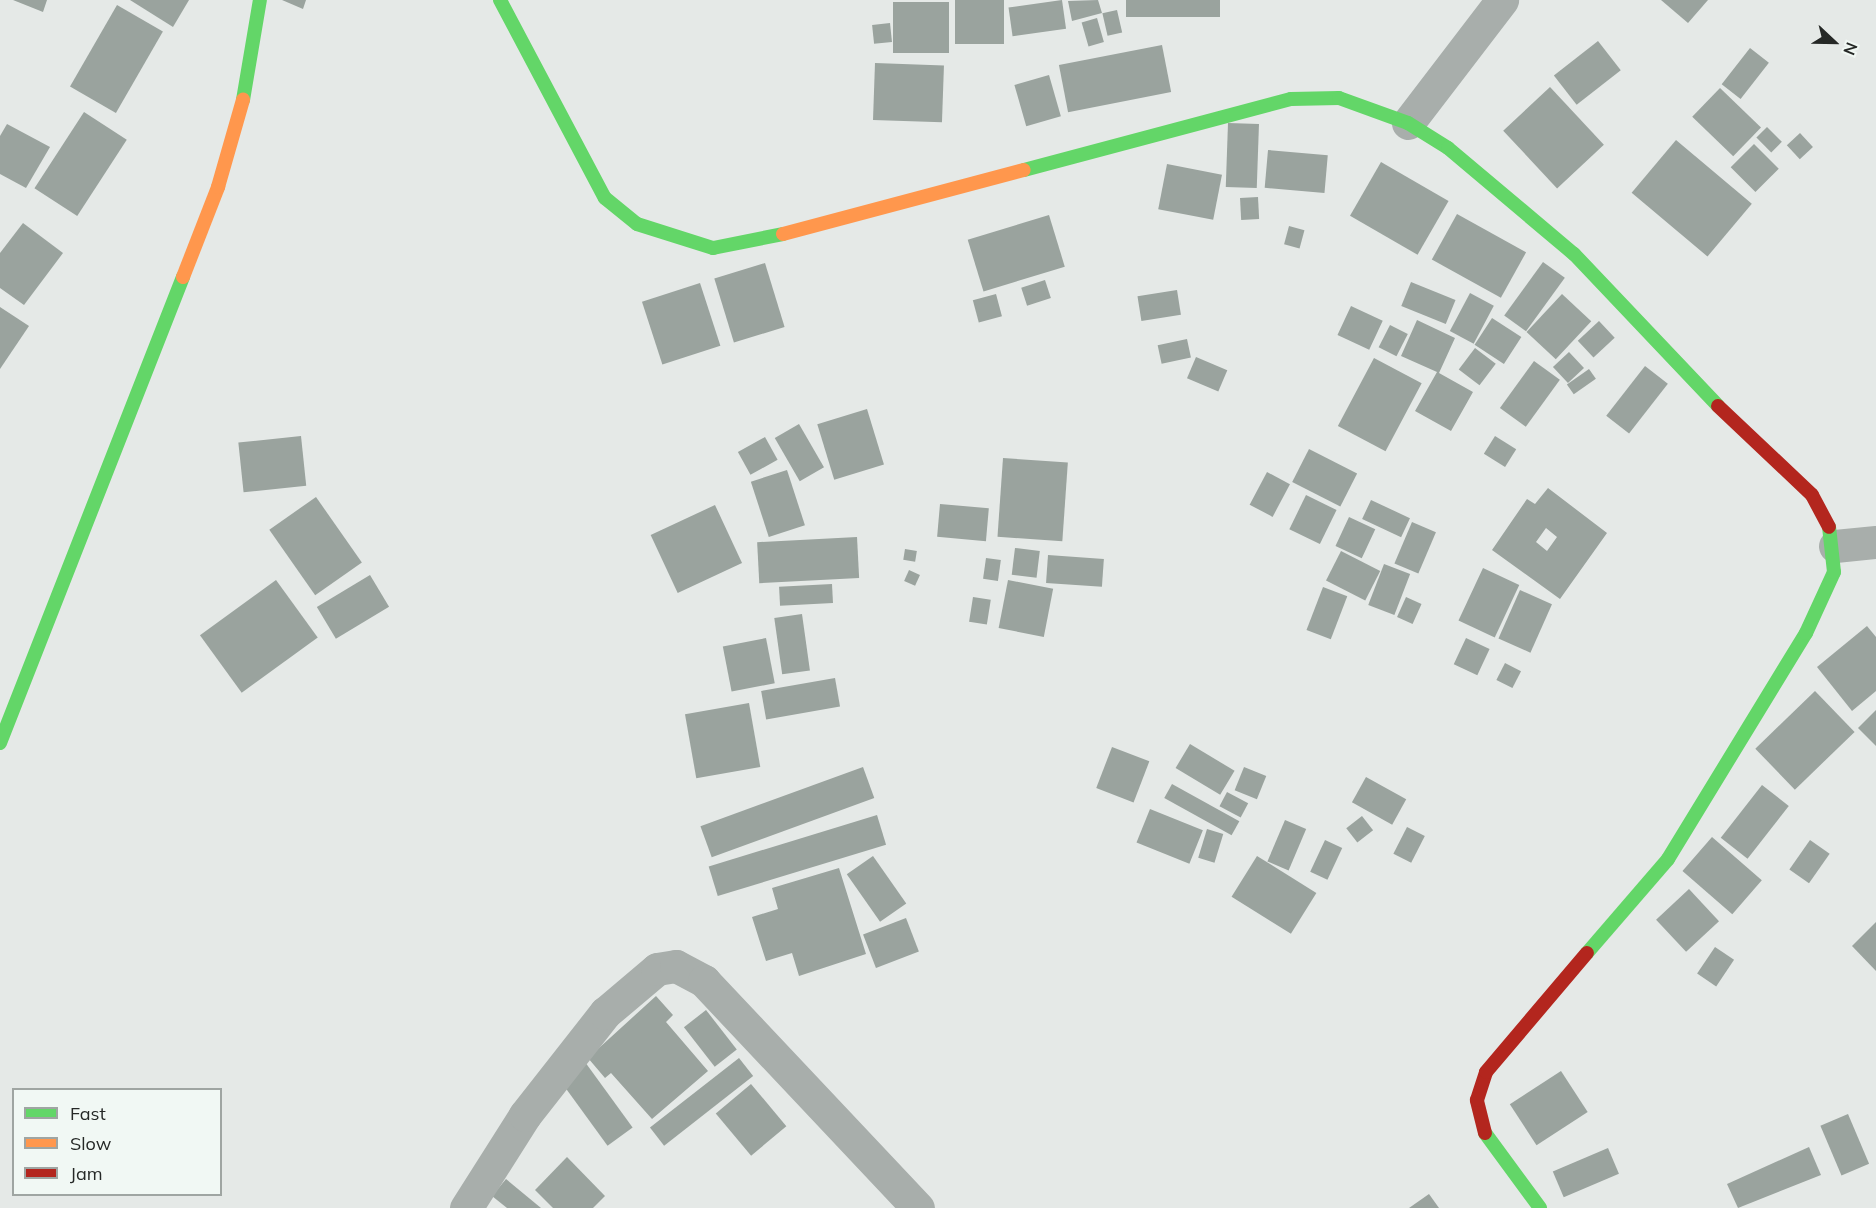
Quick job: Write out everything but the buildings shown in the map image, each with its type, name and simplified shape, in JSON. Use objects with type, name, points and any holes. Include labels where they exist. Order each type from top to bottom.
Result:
[{"type":"street","points":[[0,743],[218,188],[239,120],[260,0]]},
{"type":"street","points":[[500,0],[605,198],[637,224],[713,248],[736,246],[1291,99],[1339,98],[1408,123],[1448,148],[1574,254],[1668,359],[1812,495],[1830,522],[1835,546],[1834,572],[1806,633],[1668,859],[1486,1072],[1478,1119],[1492,1149],[1540,1208]]},
{"type":"street","points":[[1408,123],[1503,0]]},
{"type":"street","points":[[1835,546],[1876,542]]},
{"type":"street","points":[[466,1208],[525,1115],[605,1013],[657,969],[676,966],[704,981],[918,1208]]},
{"type":"traffic: fast","points":[[243,100],[260,0]]},
{"type":"traffic: fast","points":[[500,0],[605,198],[637,224],[713,248],[783,234]]},
{"type":"traffic: fast","points":[[1024,170],[1291,99],[1339,98],[1408,123],[1448,148],[1574,254],[1718,406]]},
{"type":"traffic: fast","points":[[0,743],[183,277]]},
{"type":"traffic: fast","points":[[1587,953],[1668,859],[1806,633],[1834,572],[1829,527]]},
{"type":"traffic: fast","points":[[1485,1133],[1540,1208]]},
{"type":"traffic: slow","points":[[183,277],[218,187],[243,100]]},
{"type":"traffic: slow","points":[[783,234],[1024,170]]},
{"type":"traffic: jam","points":[[1718,406],[1812,495],[1829,527]]},
{"type":"traffic: jam","points":[[1485,1133],[1477,1100],[1486,1072],[1587,953]]}]
